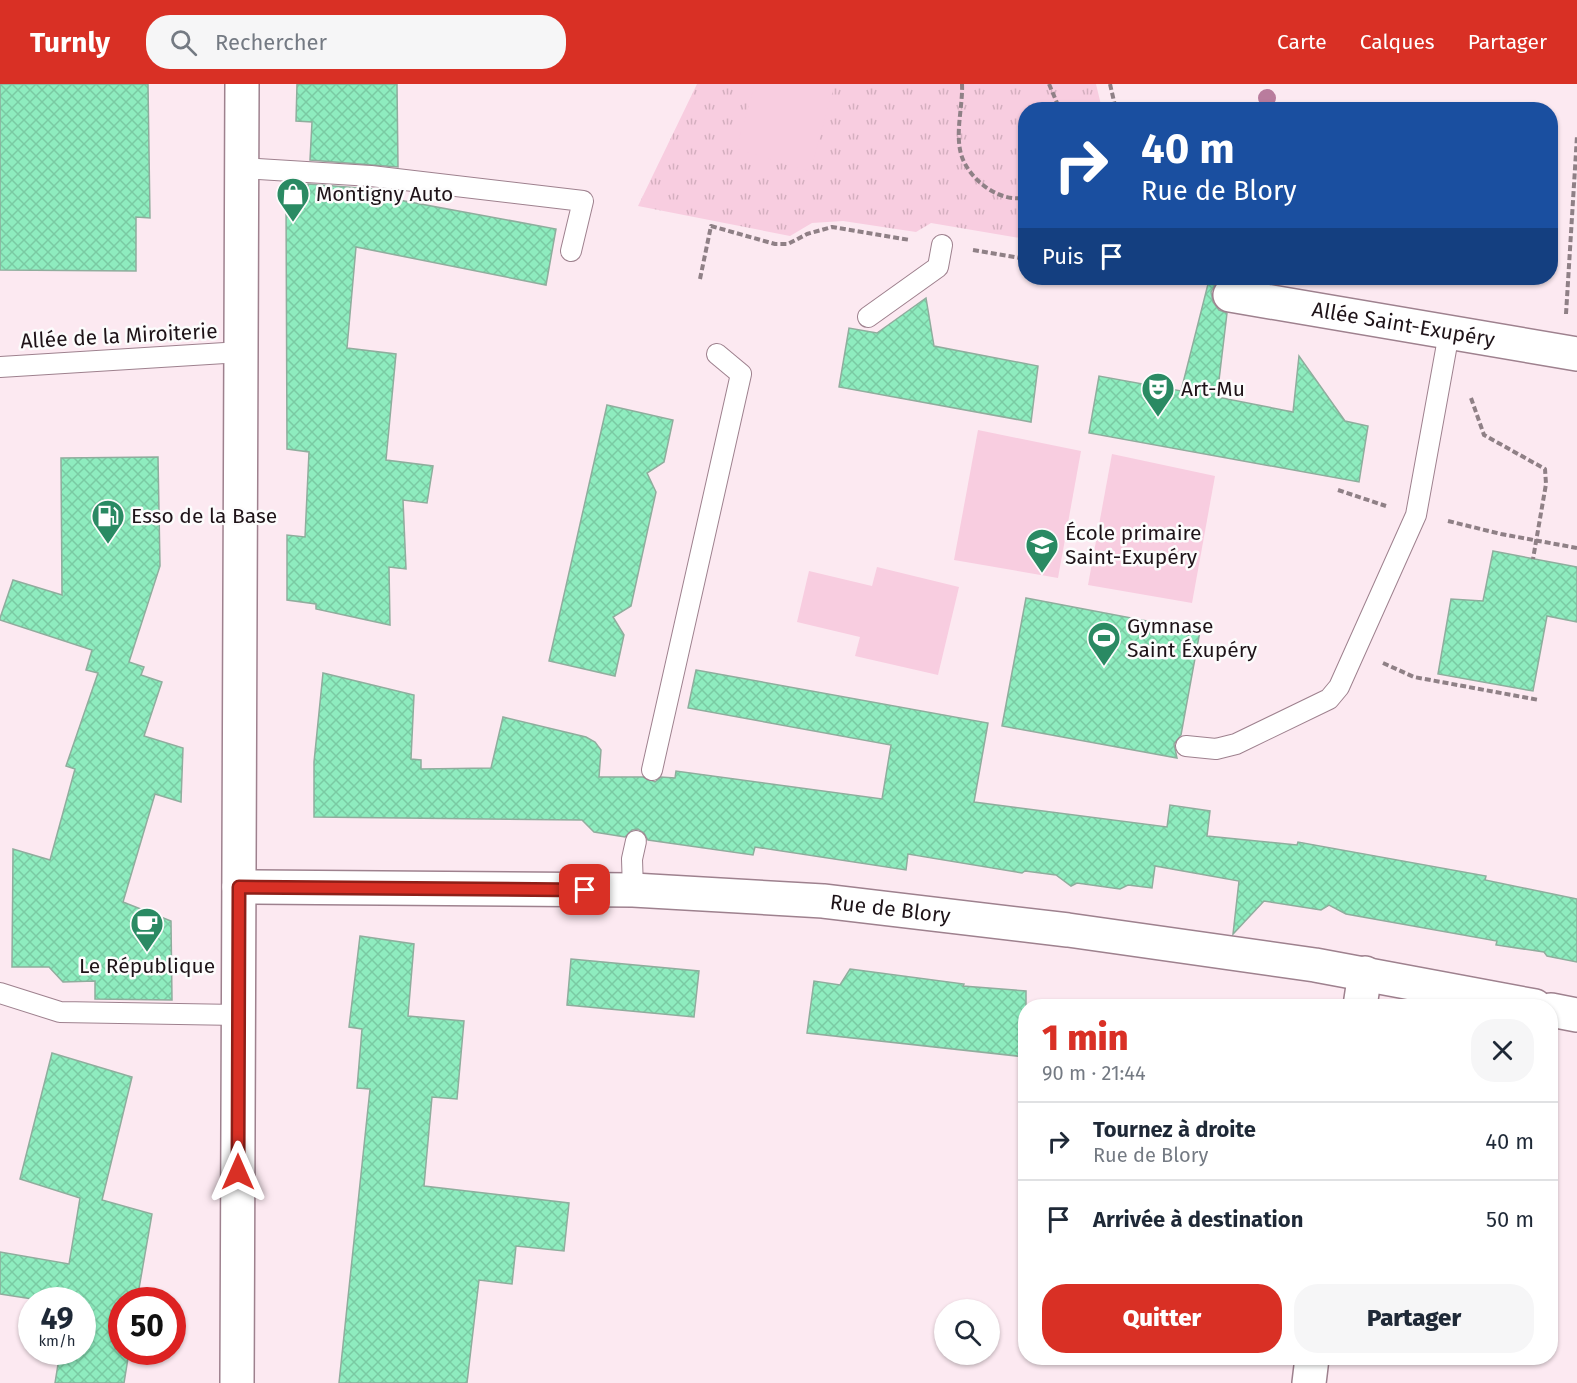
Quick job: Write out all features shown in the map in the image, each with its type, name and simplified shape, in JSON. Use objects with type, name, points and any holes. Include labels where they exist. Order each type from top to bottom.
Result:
[{"type":"street","points":[[237,1383],[242,84]]},
{"type":"street","name":"Allée Saint-Exupéry","points":[[1230,295],[1570,352]]},
{"type":"street","name":"Rue de Blory","points":[[239,887],[633,890],[823,901],[1068,930],[1365,973],[1499,999]]},
{"type":"street","points":[[1361,999],[1365,973]]},
{"type":"street","points":[[1558,1011],[1577,1015]]},
{"type":"street","points":[[1309,1383],[1311,1365]]},
{"type":"lane","points":[[242,168],[371,176],[583,201],[571,251]]},
{"type":"lane","points":[[868,317],[938,267],[942,245]]},
{"type":"lane","points":[[1186,746],[1216,749],[1236,744],[1329,699],[1339,687],[1416,515],[1449,333]]},
{"type":"lane","name":"Allée de la Miroiterie","points":[[0,367],[241,352]]},
{"type":"lane","points":[[652,771],[741,374],[717,354]]},
{"type":"lane","points":[[633,890],[632,859],[636,841]]},
{"type":"lane","points":[[0,993],[60,1012],[238,1015]]},
{"type":"path","points":[[963,84],[959,117],[961,154],[985,187],[1001,196],[1018,197]]},
{"type":"path","points":[[1049,84],[1057,102]]},
{"type":"path","points":[[1110,84],[1114,102]]},
{"type":"path","points":[[1570,352],[1577,136]]},
{"type":"path","points":[[700,279],[711,226],[775,244],[788,244],[807,234],[832,227],[1018,258]]},
{"type":"path","points":[[1468,389],[1484,435],[1545,469],[1546,484],[1533,559]]},
{"type":"path","points":[[1338,490],[1416,515],[1577,548]]},
{"type":"path","points":[[1356,649],[1414,676],[1539,700]]},
{"type":"green space","points":[[697,84],[1096,84],[1100,102],[1018,102],[1018,238],[931,223],[916,232],[843,221],[812,223],[790,236],[638,206]]},
{"type":"green space","points":[[755,84],[835,84],[810,171],[736,149]]},
{"type":"green space","points":[[978,430],[1081,451],[1058,578],[954,560]]},
{"type":"green space","points":[[1112,454],[1215,476],[1192,603],[1088,585]]},
{"type":"green space","points":[[877,567],[959,587],[938,675],[855,656],[860,637],[797,622],[809,571],[872,586]]},
{"type":"building","points":[[0,84],[148,84],[150,218],[136,217],[136,271],[0,270]]},
{"type":"building","points":[[297,84],[397,84],[398,167],[310,160],[312,122],[296,121]]},
{"type":"building","points":[[308,184],[398,191],[399,200],[556,229],[546,285],[356,247],[347,348],[396,354],[386,460],[433,466],[427,503],[403,500],[406,569],[389,567],[390,625],[316,609],[316,604],[287,600],[287,535],[305,537],[309,452],[287,449],[286,197],[307,199]]},
{"type":"building","points":[[1208,285],[1215,285],[1211,292],[1213,302],[1219,310],[1227,313],[1217,397],[1293,412],[1299,356],[1345,421],[1368,426],[1359,482],[1089,433],[1099,376],[1181,391]]},
{"type":"building","points":[[926,298],[934,346],[1038,366],[1031,422],[839,387],[849,328],[877,333]]},
{"type":"building","points":[[607,405],[673,420],[664,462],[647,473],[656,492],[631,606],[613,617],[624,635],[615,676],[549,661]]},
{"type":"building","points":[[158,457],[160,566],[129,662],[144,667],[141,675],[162,682],[144,736],[183,748],[181,802],[155,794],[123,902],[171,921],[172,1000],[95,999],[95,981],[63,982],[49,967],[12,967],[13,849],[50,860],[75,769],[66,766],[98,673],[86,670],[92,650],[0,620],[0,618],[13,580],[62,595],[61,458]]},
{"type":"building","points":[[1493,551],[1577,567],[1577,622],[1547,616],[1533,691],[1438,674],[1451,599],[1483,601]]},
{"type":"building","name":"Gymnase Saint Éxupéry","points":[[1026,598],[1200,631],[1181,735],[1174,744],[1177,758],[1002,726]]},
{"type":"building","points":[[696,670],[988,723],[974,802],[1167,827],[1170,805],[1210,811],[1207,836],[1297,845],[1298,842],[1486,876],[1485,880],[1577,899],[1577,962],[1547,956],[1544,952],[1496,945],[1497,941],[1346,914],[1329,905],[1321,910],[1264,901],[1233,934],[1239,881],[1155,866],[1152,888],[1128,885],[1120,889],[1077,883],[1071,886],[1056,875],[1025,871],[1022,873],[908,854],[906,870],[755,847],[753,855],[648,840],[638,829],[632,830],[625,837],[594,832],[582,820],[314,817],[314,762],[323,673],[414,695],[411,759],[421,760],[421,769],[491,768],[503,717],[586,737],[595,742],[601,750],[599,777],[643,777],[655,782],[661,777],[675,778],[676,771],[882,799],[891,745],[688,708]]},
{"type":"building","points":[[360,936],[414,944],[408,1016],[464,1021],[457,1099],[432,1097],[424,1186],[569,1203],[564,1251],[516,1246],[512,1284],[479,1280],[467,1383],[339,1383],[370,1089],[357,1088],[362,1029],[349,1027]]},
{"type":"building","points":[[571,959],[699,971],[694,1017],[567,1005]]},
{"type":"building","points":[[850,969],[964,984],[963,986],[1026,991],[1026,999],[1018,999],[1018,1056],[807,1033],[814,981],[840,985]]},
{"type":"building","points":[[52,1053],[132,1077],[102,1200],[152,1214],[139,1287],[108,1287],[108,1365],[127,1365],[124,1383],[55,1383],[58,1365],[96,1365],[96,1287],[18,1287],[18,1297],[0,1294],[0,1252],[69,1264],[80,1198],[20,1179]]},
{"type":"place","name":"Montigny Auto","points":[[293,223]]},
{"type":"place","name":"Art-Mu","points":[[1158,418]]},
{"type":"place","name":"Esso de la Base","points":[[108,545]]},
{"type":"place","name":"École primaire Saint-Exupéry","points":[[1042,574]]},
{"type":"place","name":"Gymnase Saint Éxupéry","points":[[1104,667]]},
{"type":"place","name":"Le République","points":[[147,953]]},
{"type":"route","points":[[238,1172],[239,887],[585,890]]}]
